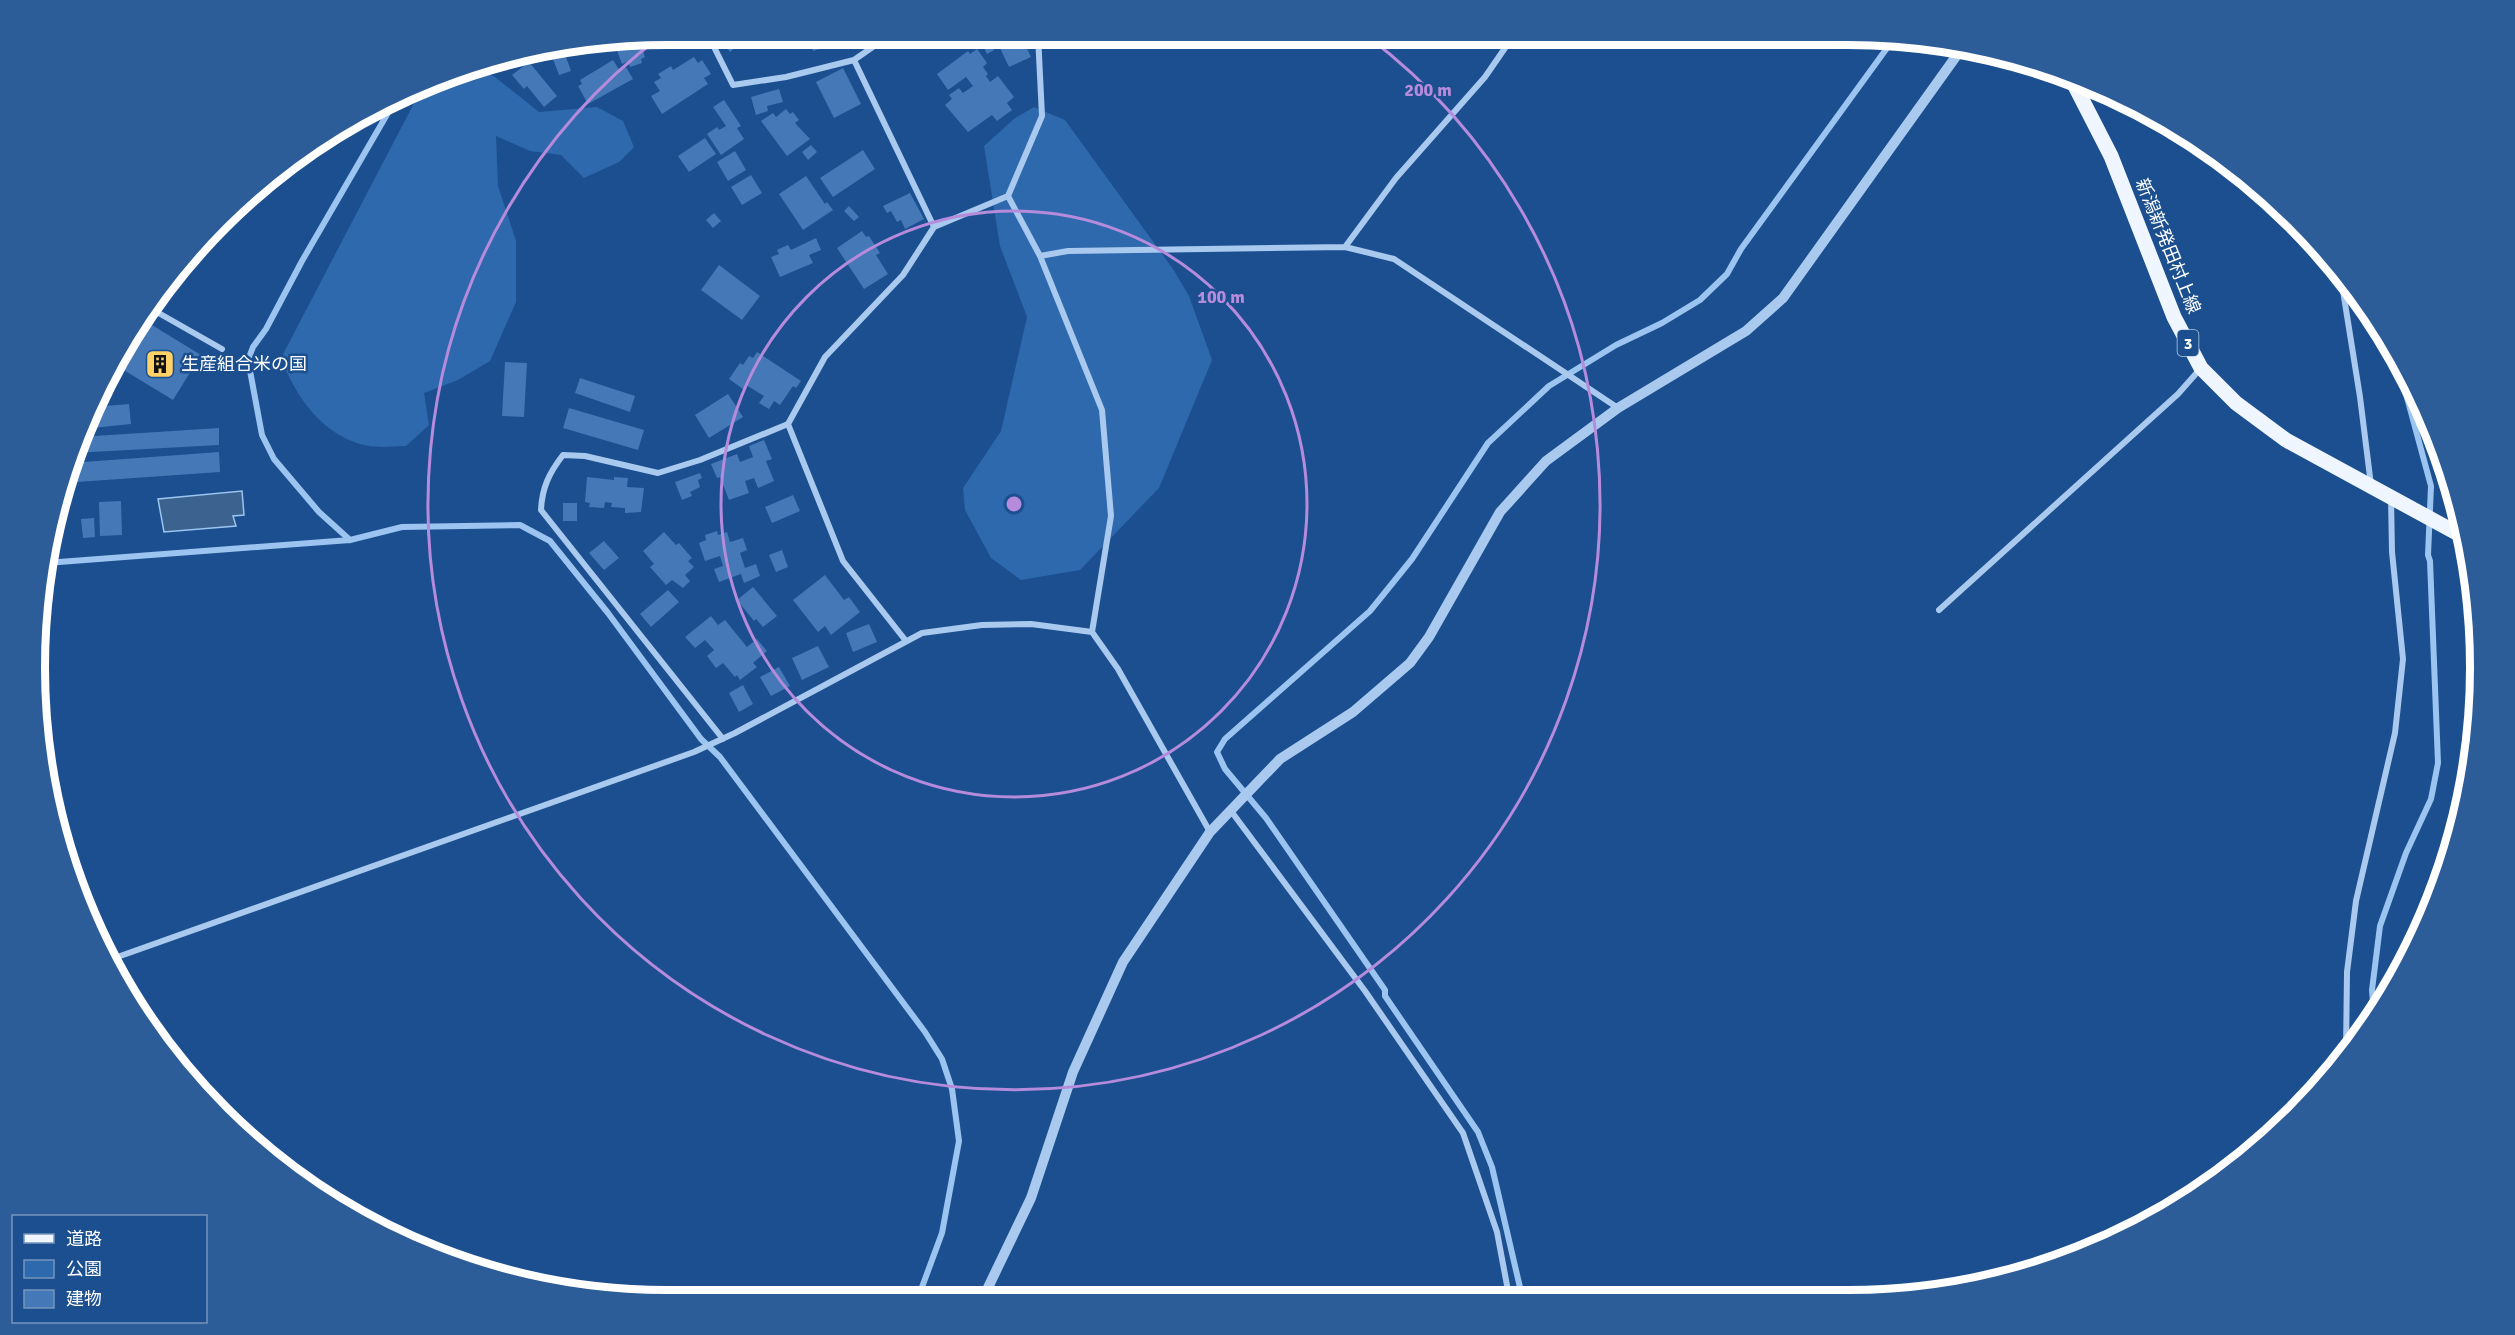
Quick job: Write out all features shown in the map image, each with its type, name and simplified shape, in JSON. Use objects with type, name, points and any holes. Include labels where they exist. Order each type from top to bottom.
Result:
[{"type":"main road","name":"新潟新発田村上線","points":[[2076,88],[2111,156],[2174,317],[2201,368],[2236,403],[2286,440],[2455,532]]},
{"type":"street","points":[[713,45],[733,85],[786,77],[854,60],[876,45]]},
{"type":"street","points":[[723,739],[541,510],[542,495],[550,471],[563,455],[585,456],[658,473],[700,460],[788,424],[825,357],[903,274],[934,227],[1008,196],[1042,116],[1038,45]]},
{"type":"street","points":[[1345,247],[1396,178],[1485,77],[1507,45]]},
{"type":"street","points":[[987,1290],[1031,1198],[1073,1072],[1123,962],[1210,832],[1280,759],[1353,712],[1410,663],[1429,637],[1500,512],[1546,461],[1618,408],[1746,331],[1783,298],[1957,55]]},
{"type":"street","points":[[854,60],[934,227]]},
{"type":"street","points":[[1008,196],[1040,256],[1102,410],[1111,516],[1092,632],[1118,669],[1210,832]]},
{"type":"street","points":[[1040,256],[1068,251],[1345,247],[1394,259],[1618,408]]},
{"type":"street","points":[[2343,292],[2371,486]]},
{"type":"street","points":[[157,312],[222,349]]},
{"type":"street","points":[[1940,610],[2170,402],[2201,368]]},
{"type":"street","points":[[788,424],[843,561],[906,641]]},
{"type":"street","points":[[2346,1039],[2347,972],[2356,901],[2395,732],[2403,659],[2392,552],[2391,497]]},
{"type":"street","points":[[117,958],[694,752],[723,739],[922,633],[982,625],[1030,624],[1092,632]]},
{"type":"street","points":[[1231,811],[1365,991],[1463,1132],[1497,1232],[1508,1290]]},
{"type":"green space","points":[[486,72],[495,77],[539,112],[597,107],[623,121],[634,147],[619,162],[584,178],[561,155],[530,151],[496,136],[498,186],[516,241],[516,302],[490,361],[458,380],[424,393],[429,425],[406,446],[373,447],[353,442],[325,425],[295,388],[281,358],[417,98]]},
{"type":"green space","points":[[1034,107],[1065,120],[1173,269],[1189,296],[1212,360],[1159,488],[1080,570],[1021,580],[991,558],[965,510],[963,488],[1001,431],[1027,317],[1000,246],[984,146],[1015,118]]},
{"type":"shaded area","points":[[242,491],[244,515],[233,516],[236,526],[164,532],[158,499]]},
{"type":"building","points":[[724,45],[738,45],[730,52]]},
{"type":"building","points":[[811,45],[833,45],[813,51]]},
{"type":"building","points":[[983,45],[996,45],[993,47],[994,50],[987,54]]},
{"type":"building","points":[[998,45],[1025,45],[1031,57],[1009,67]]},
{"type":"building","points":[[641,46],[645,57],[641,59],[642,63],[630,67],[628,61],[622,64],[616,48]]},
{"type":"building","points":[[977,49],[987,63],[983,67],[990,82],[998,76],[1014,97],[1007,103],[1012,110],[997,121],[992,115],[968,132],[945,105],[952,99],[949,95],[959,88],[963,93],[973,86],[966,77],[948,90],[937,74],[968,51],[970,54]]},
{"type":"building","points":[[565,54],[571,71],[559,75],[553,59]]},
{"type":"building","points":[[694,57],[698,63],[702,60],[711,74],[704,78],[708,84],[662,114],[651,96],[660,91],[654,82],[661,78],[658,74],[671,66],[673,70]]},
{"type":"building","points":[[613,60],[620,71],[626,67],[633,79],[588,104],[578,86],[582,84],[580,80]]},
{"type":"building","points":[[529,62],[557,96],[544,107],[527,86],[524,89],[512,75]]},
{"type":"building","points":[[843,68],[861,104],[834,118],[816,82]]},
{"type":"building","points":[[779,89],[783,102],[767,106],[768,111],[756,115],[751,97]]},
{"type":"building","points":[[724,100],[741,126],[737,128],[744,139],[721,155],[707,134],[717,127],[719,130],[726,126],[713,107]]},
{"type":"building","points":[[786,109],[790,114],[793,112],[799,120],[795,123],[810,139],[787,156],[761,121],[773,113],[776,117]]},
{"type":"building","points":[[705,138],[716,154],[689,172],[678,156]]},
{"type":"building","points":[[811,145],[817,152],[808,160],[802,152]]},
{"type":"building","points":[[863,150],[875,169],[833,197],[820,178]]},
{"type":"building","points":[[735,151],[746,170],[728,181],[717,162]]},
{"type":"building","points":[[751,175],[762,193],[742,205],[731,187]]},
{"type":"building","points":[[806,176],[825,204],[827,202],[833,210],[803,230],[779,194]]},
{"type":"building","points":[[910,193],[924,219],[905,229],[901,220],[897,222],[891,211],[887,213],[883,206]]},
{"type":"building","points":[[849,206],[859,217],[854,221],[844,211]]},
{"type":"building","points":[[714,213],[721,221],[713,228],[706,220]]},
{"type":"building","points":[[862,231],[866,237],[869,236],[880,253],[876,255],[888,274],[864,289],[837,248]]},
{"type":"building","points":[[816,238],[821,250],[809,255],[813,263],[780,277],[771,257],[779,254],[777,250],[788,245],[791,250]]},
{"type":"building","points":[[719,265],[760,296],[742,320],[701,290]]},
{"type":"building","name":"生産組合米の国","points":[[149,323],[201,355],[173,400],[122,369]]},
{"type":"building","points":[[757,352],[801,381],[796,388],[793,386],[780,405],[774,401],[769,409],[759,403],[764,396],[746,385],[743,389],[729,379],[740,363],[743,365],[749,356],[753,358]]},
{"type":"building","points":[[505,362],[527,363],[524,417],[502,416]]},
{"type":"building","points":[[580,378],[635,396],[630,412],[575,393]]},
{"type":"building","points":[[728,394],[743,417],[709,438],[695,415]]},
{"type":"building","points":[[129,404],[131,424],[92,428],[102,406]]},
{"type":"building","points":[[569,408],[644,430],[638,450],[563,428]]},
{"type":"building","points":[[219,428],[219,445],[83,452],[89,436]]},
{"type":"building","points":[[764,440],[772,459],[766,461],[774,481],[758,488],[754,478],[745,481],[749,493],[729,500],[720,477],[717,478],[711,464],[737,454],[740,462],[753,457],[749,446]]},
{"type":"building","points":[[219,452],[220,472],[73,482],[80,462]]},
{"type":"building","points":[[700,473],[702,478],[698,480],[700,487],[690,492],[692,496],[682,500],[675,482]]},
{"type":"building","points":[[587,477],[614,480],[614,477],[628,478],[627,487],[644,488],[641,512],[625,513],[625,508],[611,507],[612,503],[605,502],[604,508],[589,507],[590,503],[585,502]]},
{"type":"building","points":[[793,495],[800,511],[772,523],[765,507]]},
{"type":"building","points":[[121,501],[122,535],[100,536],[99,502]]},
{"type":"building","points":[[563,503],[577,503],[577,521],[563,521]]},
{"type":"building","points":[[94,518],[95,537],[83,538],[81,519]]},
{"type":"building","points":[[717,531],[718,535],[727,532],[730,542],[743,538],[747,550],[740,553],[745,568],[756,564],[760,576],[744,583],[741,574],[719,582],[714,569],[723,566],[720,556],[705,561],[699,543],[706,540],[705,535]]},
{"type":"building","points":[[664,532],[676,545],[679,543],[692,558],[688,561],[694,567],[685,575],[690,581],[683,588],[672,580],[666,585],[650,567],[654,564],[643,551]]},
{"type":"building","points":[[604,541],[619,558],[604,570],[589,553]]},
{"type":"building","points":[[782,550],[788,567],[776,572],[769,555]]},
{"type":"building","points":[[825,575],[844,600],[849,597],[860,612],[831,635],[825,626],[818,632],[793,600]]},
{"type":"building","points":[[753,587],[777,616],[763,627],[756,619],[754,621],[737,600]]},
{"type":"building","points":[[668,590],[679,602],[651,627],[640,614]]},
{"type":"building","points":[[711,616],[718,625],[725,620],[747,647],[757,639],[767,651],[753,663],[757,667],[740,680],[723,663],[716,668],[707,656],[714,650],[705,640],[695,648],[685,637]]},
{"type":"building","points":[[869,624],[877,642],[853,652],[846,633]]},
{"type":"building","points":[[818,646],[829,667],[802,680],[792,658]]},
{"type":"building","points":[[779,667],[790,686],[771,696],[760,677]]},
{"type":"building","points":[[743,685],[753,704],[739,712],[729,693]]},
{"type":"waterway","points":[[1521,1290],[1492,1167],[1478,1132],[1385,996],[1385,990],[1266,818],[1225,769],[1217,752],[1225,739],[1370,611],[1412,559],[1488,443],[1549,386],[1616,345],[1662,323],[1700,300],[1727,274],[1741,249],[1888,46]]},
{"type":"waterway","points":[[350,540],[319,512],[274,459],[262,435],[248,360],[253,347],[266,329],[302,261],[389,110]]},
{"type":"waterway","points":[[2373,1001],[2372,990],[2380,926],[2406,853],[2431,799],[2438,763],[2428,555],[2431,486],[2405,390]]},
{"type":"waterway","points":[[54,562],[350,540],[402,527],[520,525],[550,541],[608,613],[701,739],[720,757],[925,1032],[942,1059],[952,1089],[959,1141],[942,1233],[921,1290]]},
{"type":"place","name":"生産組合米の国","points":[[160,364]]}]
